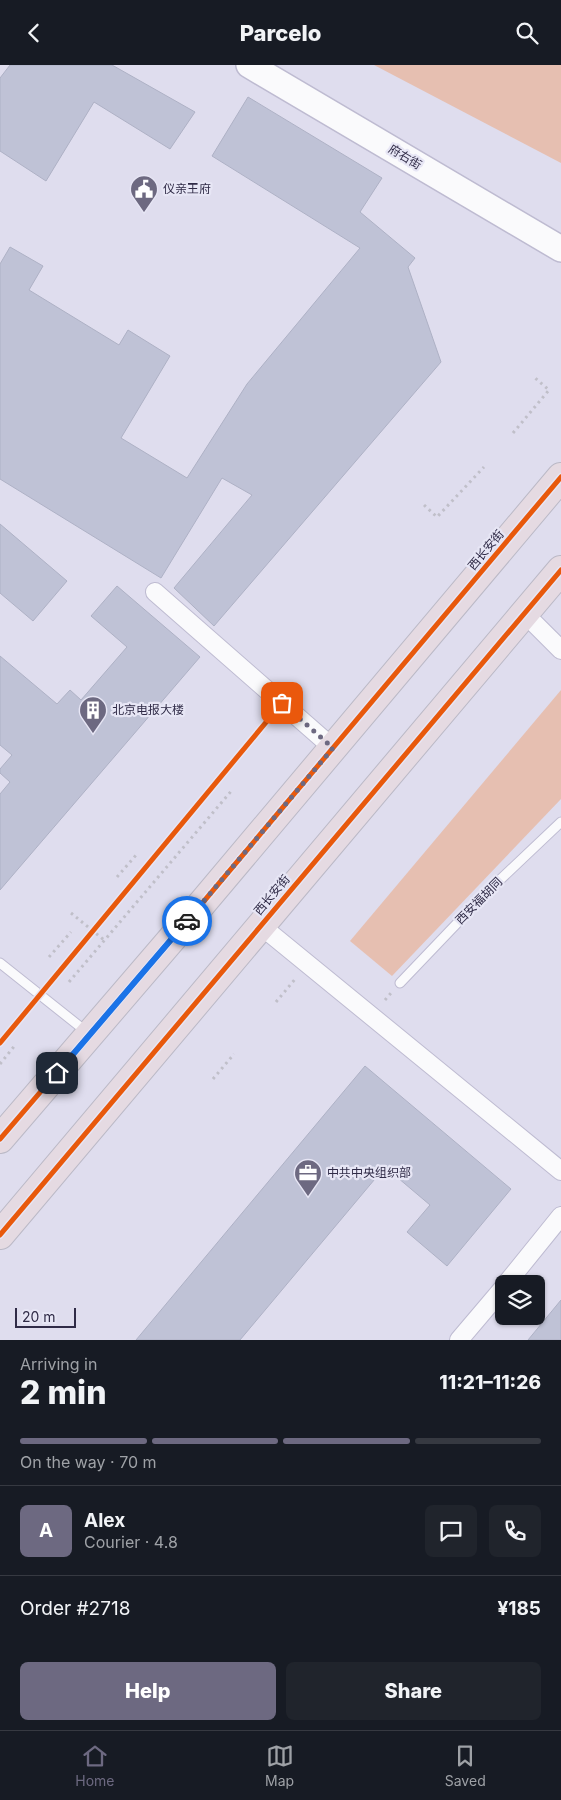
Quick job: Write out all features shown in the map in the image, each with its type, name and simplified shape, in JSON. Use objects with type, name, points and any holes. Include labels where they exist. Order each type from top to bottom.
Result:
[{"type":"highway","name":"西长安街","points":[[0,1139],[561,477]]},
{"type":"highway","name":"西长安街","points":[[0,1235],[561,570]]},
{"type":"main road","name":"府右街","points":[[249,65],[561,249]]},
{"type":"street","points":[[155,592],[333,748]]},
{"type":"street","points":[[524,613],[561,650]]},
{"type":"street","points":[[260,925],[561,1171]]},
{"type":"street","points":[[513,1275],[561,1217]]},
{"type":"street","points":[[460,1340],[495,1298]]},
{"type":"lane","name":"西安福胡同","points":[[400,983],[479,900],[561,822]]},
{"type":"lane","points":[[0,963],[90,1035]]},
{"type":"path","points":[[513,433],[550,390],[534,377]]},
{"type":"path","points":[[424,505],[437,517],[484,467]]},
{"type":"path","points":[[70,982],[234,789]]},
{"type":"path","points":[[117,877],[137,854]]},
{"type":"path","points":[[71,913],[104,940]]},
{"type":"path","points":[[87,938],[99,923]]},
{"type":"path","points":[[49,957],[71,932]]},
{"type":"path","points":[[276,1002],[297,977]]},
{"type":"path","points":[[0,1064],[16,1044]]},
{"type":"path","points":[[213,1079],[234,1054]]},
{"type":"shaded area","points":[[374,65],[561,65],[561,163]]},
{"type":"shaded area","points":[[561,690],[561,799],[392,976],[350,941]]},
{"type":"building","points":[[10,65],[112,65],[195,112],[170,149],[94,102],[46,181],[0,151],[0,78]]},
{"type":"building","points":[[248,97],[382,178],[360,212],[415,258],[408,267],[441,362],[214,626],[174,588],[252,495],[222,478],[161,578],[0,479],[0,264],[10,247],[43,266],[29,290],[119,345],[128,330],[170,356],[121,438],[187,478],[247,384],[360,248],[212,156]]},
{"type":"building","points":[[0,524],[67,581],[33,621],[0,593]]},
{"type":"building","name":"北京电报大楼","points":[[117,586],[200,657],[0,890],[0,794],[10,782],[0,773],[0,769],[12,755],[0,745],[0,656],[57,704],[70,690],[81,700],[127,647],[91,616]]},
{"type":"building","name":"中共中央组织部","points":[[365,1066],[511,1189],[447,1266],[407,1232],[430,1205],[385,1167],[240,1340],[136,1340]]},
{"type":"building","points":[[561,1300],[561,1340],[528,1340],[540,1325],[545,1325],[545,1319]]},
{"type":"cycle path","points":[[0,1139],[194,913],[561,477]]},
{"type":"cycle path","points":[[0,1235],[561,570]]},
{"type":"cycle path","points":[[0,1043],[282,703]]},
{"type":"way so far","points":[[187,921],[333,748],[282,703]]},
{"type":"place","name":"仪亲王府","points":[[144,213]]},
{"type":"place","name":"北京电报大楼","points":[[93,734]]},
{"type":"place","name":"中共中央组织部","points":[[308,1197]]},
{"type":"route","points":[[57,1073],[187,921]]}]
